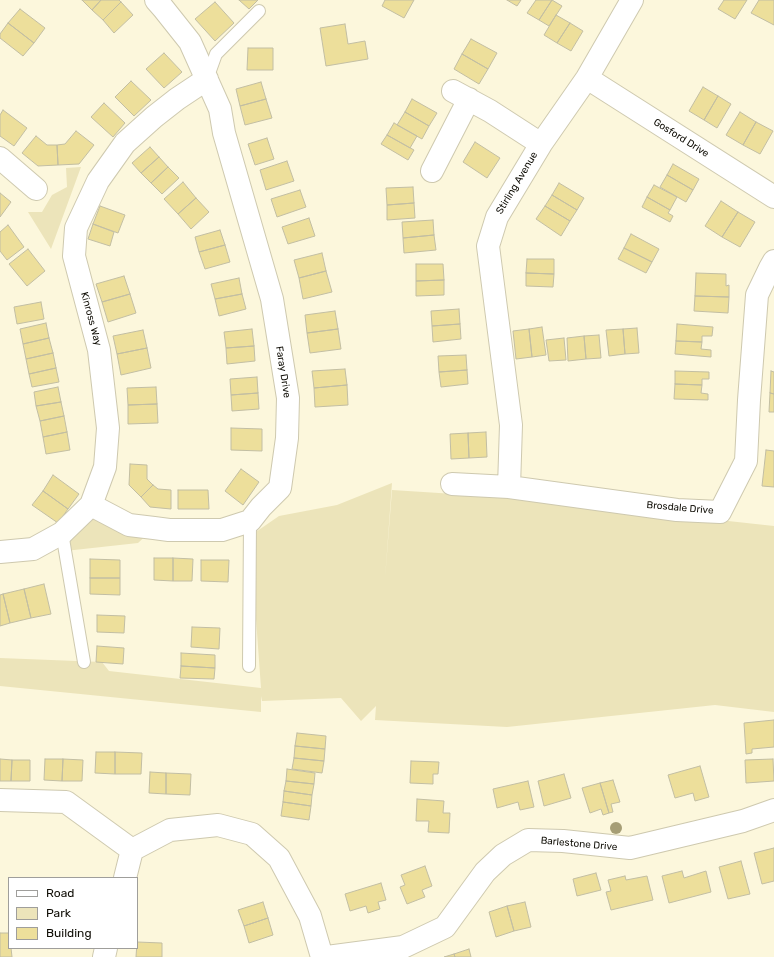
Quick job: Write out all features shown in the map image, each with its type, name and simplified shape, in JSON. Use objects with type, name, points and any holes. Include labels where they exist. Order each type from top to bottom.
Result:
[{"type":"street","name":"Faray Drive","points":[[156,0],[190,42],[220,110],[224,133],[272,299],[288,398],[287,438],[280,488],[250,521]]},
{"type":"street","name":"Stirling Avenue","points":[[509,487],[511,425],[488,246],[497,217],[541,144],[587,78],[632,0]]},
{"type":"street","name":"Gosford Drive","points":[[587,78],[774,197]]},
{"type":"street","name":"Kinross Way","points":[[0,552],[33,548],[62,533],[91,505],[105,467],[108,428],[99,350],[74,256],[76,228],[98,181],[125,143],[176,98],[207,79]]},
{"type":"street","points":[[432,171],[461,95],[490,111],[541,144]]},
{"type":"street","points":[[0,158],[36,189]]},
{"type":"street","name":"Brosdale Drive","points":[[452,484],[509,487],[677,510],[720,512],[746,461],[749,400],[758,295],[774,261]]},
{"type":"street","points":[[91,505],[129,525],[169,530],[222,530],[250,521]]},
{"type":"street","points":[[0,800],[66,802],[132,850]]},
{"type":"street","name":"Barlestone Drive","points":[[327,957],[403,947],[445,927],[485,872],[503,855],[528,840],[563,841],[630,848],[743,821],[774,810]]},
{"type":"street","points":[[125,877],[132,850],[170,830],[218,825],[252,834],[279,858],[310,916],[322,957]]},
{"type":"lane","points":[[207,79],[216,54],[259,11]]},
{"type":"lane","points":[[249,666],[250,521]]},
{"type":"lane","points":[[62,533],[84,662]]},
{"type":"green space","points":[[81,167],[51,249],[28,212],[42,212],[52,195],[67,187],[66,168]]},
{"type":"green space","points":[[392,483],[385,579],[392,490],[517,498],[774,526],[774,712],[715,705],[507,727],[375,720],[376,706],[361,721],[341,698],[262,701],[261,696],[261,712],[0,686],[0,658],[102,662],[109,671],[261,688],[250,536],[279,516],[337,505]]},
{"type":"green space","points":[[91,505],[154,528],[138,543],[65,551],[62,533]]},
{"type":"building","points":[[82,0],[101,0],[92,10]]},
{"type":"building","points":[[101,0],[119,0],[121,2],[103,20],[92,10]]},
{"type":"building","points":[[239,0],[258,0],[249,9]]},
{"type":"building","points":[[385,0],[414,0],[404,18],[382,6]]},
{"type":"building","points":[[507,0],[521,0],[517,6]]},
{"type":"building","points":[[536,0],[552,0],[539,20],[527,13]]},
{"type":"building","points":[[552,0],[562,6],[549,26],[539,20]]},
{"type":"building","points":[[724,0],[747,0],[735,19],[718,9]]},
{"type":"building","points":[[759,0],[774,0],[774,25],[751,13]]},
{"type":"building","points":[[121,2],[133,15],[114,33],[103,20]]},
{"type":"building","points":[[215,2],[234,23],[215,41],[195,19]]},
{"type":"building","points":[[20,9],[45,28],[34,43],[8,23]]},
{"type":"building","points":[[556,15],[570,23],[557,43],[544,35]]},
{"type":"building","points":[[8,23],[34,43],[23,56],[0,38],[0,34]]},
{"type":"building","points":[[570,23],[583,31],[571,51],[557,43]]},
{"type":"building","points":[[345,24],[348,44],[365,41],[368,59],[326,66],[320,28]]},
{"type":"building","points":[[471,39],[497,53],[488,69],[462,54]]},
{"type":"building","points":[[248,48],[273,48],[273,70],[247,70]]},
{"type":"building","points":[[164,53],[182,72],[164,88],[146,69]]},
{"type":"building","points":[[462,54],[488,69],[479,84],[454,69]]},
{"type":"building","points":[[131,81],[151,100],[134,116],[115,97]]},
{"type":"building","points":[[261,82],[266,99],[240,106],[236,89]]},
{"type":"building","points":[[703,87],[718,96],[704,120],[689,111]]},
{"type":"building","points":[[718,96],[731,104],[717,128],[704,120]]},
{"type":"building","points":[[266,99],[272,118],[245,125],[240,106]]},
{"type":"building","points":[[412,99],[437,113],[429,126],[405,112]]},
{"type":"building","points":[[104,103],[125,123],[113,137],[91,117]]},
{"type":"building","points":[[3,110],[27,128],[14,146],[0,136],[0,115]]},
{"type":"building","points":[[405,112],[429,126],[422,139],[397,125]]},
{"type":"building","points":[[740,112],[756,122],[743,145],[726,135]]},
{"type":"building","points":[[756,122],[773,131],[760,154],[743,145]]},
{"type":"building","points":[[394,123],[417,136],[410,148],[387,135]]},
{"type":"building","points":[[76,131],[94,145],[79,164],[58,165],[57,145],[65,144]]},
{"type":"building","points":[[387,135],[414,150],[408,160],[381,144]]},
{"type":"building","points":[[36,136],[47,145],[57,145],[58,165],[38,166],[22,153]]},
{"type":"building","points":[[267,138],[274,159],[255,165],[248,144]]},
{"type":"building","points":[[475,142],[500,158],[487,178],[463,162]]},
{"type":"building","points":[[150,147],[159,157],[141,173],[132,163]]},
{"type":"building","points":[[159,157],[168,167],[151,183],[141,173]]},
{"type":"building","points":[[287,161],[294,181],[266,190],[260,170]]},
{"type":"building","points":[[673,164],[699,179],[693,190],[667,175]]},
{"type":"building","points":[[168,167],[179,178],[162,194],[151,183]]},
{"type":"building","points":[[667,175],[693,190],[686,202],[660,187]]},
{"type":"building","points":[[183,182],[196,198],[178,214],[164,199]]},
{"type":"building","points":[[559,183],[584,198],[577,210],[552,195]]},
{"type":"building","points":[[654,185],[677,197],[670,210],[647,197]]},
{"type":"building","points":[[413,187],[414,203],[387,205],[386,188]]},
{"type":"building","points":[[300,190],[306,207],[277,217],[271,199]]},
{"type":"building","points":[[0,193],[11,202],[0,217]]},
{"type":"building","points":[[552,195],[577,210],[570,221],[545,206]]},
{"type":"building","points":[[647,197],[670,210],[668,213],[673,216],[670,222],[642,207]]},
{"type":"building","points":[[196,198],[209,212],[191,229],[178,214]]},
{"type":"building","points":[[721,201],[738,212],[722,237],[705,226]]},
{"type":"building","points":[[414,203],[415,218],[387,220],[387,205]]},
{"type":"building","points":[[100,206],[125,215],[118,233],[93,224]]},
{"type":"building","points":[[545,206],[570,221],[561,236],[536,219]]},
{"type":"building","points":[[738,212],[755,222],[740,247],[722,237]]},
{"type":"building","points":[[309,218],[315,236],[288,244],[282,227]]},
{"type":"building","points":[[433,220],[434,235],[403,238],[402,222]]},
{"type":"building","points":[[93,224],[114,232],[110,246],[88,239]]},
{"type":"building","points":[[8,225],[24,247],[7,260],[0,251],[0,232]]},
{"type":"building","points":[[220,230],[225,245],[199,252],[195,237]]},
{"type":"building","points":[[631,234],[659,249],[652,262],[624,248]]},
{"type":"building","points":[[434,235],[436,250],[404,253],[403,238]]},
{"type":"building","points":[[225,245],[230,262],[205,269],[199,252]]},
{"type":"building","points":[[624,248],[652,262],[646,273],[618,259]]},
{"type":"building","points":[[28,249],[45,271],[27,286],[9,264]]},
{"type":"building","points":[[322,253],[326,271],[299,278],[294,260]]},
{"type":"building","points":[[527,259],[554,259],[554,274],[526,273]]},
{"type":"building","points":[[416,264],[443,264],[444,280],[416,281]]},
{"type":"building","points":[[326,271],[332,292],[303,299],[299,278]]},
{"type":"building","points":[[526,273],[554,274],[553,287],[526,286]]},
{"type":"building","points":[[696,273],[726,274],[726,286],[729,285],[729,297],[695,296]]},
{"type":"building","points":[[124,276],[130,294],[102,302],[96,284]]},
{"type":"building","points":[[239,278],[242,294],[215,299],[211,284]]},
{"type":"building","points":[[444,280],[444,295],[416,296],[416,281]]},
{"type":"building","points":[[130,294],[136,313],[108,322],[102,302]]},
{"type":"building","points":[[242,294],[246,309],[219,316],[215,299]]},
{"type":"building","points":[[695,296],[729,297],[728,313],[694,311]]},
{"type":"building","points":[[41,302],[44,319],[17,324],[14,307]]},
{"type":"building","points":[[459,309],[460,324],[432,326],[431,311]]},
{"type":"building","points":[[335,311],[338,329],[307,333],[305,315]]},
{"type":"building","points":[[46,323],[49,338],[23,344],[20,329]]},
{"type":"building","points":[[460,324],[461,339],[433,342],[432,326]]},
{"type":"building","points":[[677,324],[713,327],[712,336],[702,336],[702,342],[676,341]]},
{"type":"building","points":[[542,327],[546,355],[532,357],[529,329]]},
{"type":"building","points":[[637,328],[639,353],[625,354],[623,329]]},
{"type":"building","points":[[252,329],[254,346],[226,348],[224,332]]},
{"type":"building","points":[[338,329],[341,349],[310,353],[307,333]]},
{"type":"building","points":[[529,329],[532,357],[516,359],[513,331]]},
{"type":"building","points":[[623,329],[625,354],[609,356],[606,330]]},
{"type":"building","points":[[143,330],[147,348],[117,354],[113,336]]},
{"type":"building","points":[[599,335],[601,358],[586,359],[584,336]]},
{"type":"building","points":[[584,336],[586,359],[568,361],[567,338]]},
{"type":"building","points":[[49,338],[53,353],[26,359],[23,344]]},
{"type":"building","points":[[564,338],[566,360],[549,361],[546,340]]},
{"type":"building","points":[[676,341],[702,342],[701,349],[711,350],[711,357],[675,354]]},
{"type":"building","points":[[254,346],[255,361],[227,364],[226,348]]},
{"type":"building","points":[[147,348],[151,368],[121,375],[117,354]]},
{"type":"building","points":[[53,353],[56,368],[29,374],[26,359]]},
{"type":"building","points":[[466,355],[467,370],[439,372],[438,356]]},
{"type":"building","points":[[56,368],[59,382],[32,387],[29,374]]},
{"type":"building","points":[[345,369],[347,385],[314,388],[312,371]]},
{"type":"building","points":[[467,370],[468,384],[441,387],[439,372]]},
{"type":"building","points":[[675,371],[709,372],[709,379],[702,379],[702,385],[675,384]]},
{"type":"building","points":[[771,371],[774,372],[774,394],[770,393]]},
{"type":"building","points":[[257,377],[258,393],[231,395],[230,379]]},
{"type":"building","points":[[675,384],[702,385],[701,393],[708,394],[708,400],[674,399]]},
{"type":"building","points":[[347,385],[348,405],[315,407],[314,388]]},
{"type":"building","points":[[58,387],[61,402],[36,406],[34,392]]},
{"type":"building","points":[[156,387],[157,404],[128,405],[127,388]]},
{"type":"building","points":[[258,393],[259,409],[232,411],[231,395]]},
{"type":"building","points":[[770,393],[774,394],[774,412],[769,412]]},
{"type":"building","points":[[61,402],[64,416],[40,421],[36,406]]},
{"type":"building","points":[[157,404],[158,423],[128,424],[128,405]]},
{"type":"building","points":[[64,416],[67,432],[43,437],[40,421]]},
{"type":"building","points":[[231,428],[262,429],[262,451],[231,450]]},
{"type":"building","points":[[67,432],[70,450],[46,454],[43,437]]},
{"type":"building","points":[[486,432],[487,457],[469,458],[468,433]]},
{"type":"building","points":[[468,433],[469,458],[451,459],[450,434]]},
{"type":"building","points":[[766,450],[774,451],[774,487],[762,486]]},
{"type":"building","points":[[130,464],[147,465],[147,479],[153,485],[141,497],[129,485]]},
{"type":"building","points":[[241,469],[259,482],[243,505],[225,491]]},
{"type":"building","points":[[53,475],[79,494],[68,509],[43,491]]},
{"type":"building","points":[[153,485],[158,489],[171,490],[171,509],[150,507],[141,497]]},
{"type":"building","points":[[178,490],[208,490],[209,509],[178,509]]},
{"type":"building","points":[[43,491],[68,509],[58,523],[32,505]]},
{"type":"building","points":[[154,558],[173,558],[173,581],[154,580]]},
{"type":"building","points":[[173,558],[193,559],[192,581],[173,581]]},
{"type":"building","points":[[90,559],[120,560],[120,578],[90,578]]},
{"type":"building","points":[[201,560],[229,560],[228,582],[201,581]]},
{"type":"building","points":[[90,578],[120,578],[120,595],[90,594]]},
{"type":"building","points":[[44,584],[51,614],[31,618],[24,589]]},
{"type":"building","points":[[24,589],[31,618],[10,623],[3,594]]},
{"type":"building","points":[[3,594],[10,623],[0,626],[0,595]]},
{"type":"building","points":[[97,615],[125,616],[124,633],[97,632]]},
{"type":"building","points":[[192,627],[220,628],[219,649],[191,647]]},
{"type":"building","points":[[97,646],[124,648],[123,664],[96,662]]},
{"type":"building","points":[[181,653],[215,655],[215,668],[181,666]]},
{"type":"building","points":[[181,666],[215,668],[214,679],[180,678]]},
{"type":"building","points":[[774,720],[774,747],[752,749],[752,753],[746,754],[744,723]]},
{"type":"building","points":[[297,733],[326,736],[325,749],[295,746]]},
{"type":"building","points":[[295,746],[325,749],[324,761],[294,758]]},
{"type":"building","points":[[96,752],[115,752],[115,774],[95,773]]},
{"type":"building","points":[[115,752],[142,753],[141,774],[115,774]]},
{"type":"building","points":[[294,758],[324,761],[322,773],[292,769]]},
{"type":"building","points":[[0,759],[12,760],[11,781],[0,781]]},
{"type":"building","points":[[45,759],[63,759],[62,781],[44,780]]},
{"type":"building","points":[[63,759],[83,760],[82,781],[62,781]]},
{"type":"building","points":[[773,759],[774,781],[746,783],[745,760]]},
{"type":"building","points":[[12,760],[30,760],[30,781],[11,781]]},
{"type":"building","points":[[411,761],[439,762],[438,774],[433,774],[433,784],[410,783]]},
{"type":"building","points":[[700,766],[709,797],[695,801],[693,793],[675,798],[668,775]]},
{"type":"building","points":[[287,769],[315,773],[314,784],[286,781]]},
{"type":"building","points":[[150,772],[166,773],[166,794],[149,793]]},
{"type":"building","points":[[166,773],[191,774],[190,795],[166,794]]},
{"type":"building","points":[[564,774],[571,798],[544,806],[538,781]]},
{"type":"building","points":[[613,780],[620,802],[611,804],[613,812],[609,813],[600,783]]},
{"type":"building","points":[[286,781],[314,784],[312,795],[284,791]]},
{"type":"building","points":[[528,781],[534,807],[520,810],[518,802],[497,808],[493,789]]},
{"type":"building","points":[[600,783],[609,813],[603,815],[601,809],[590,813],[582,788]]},
{"type":"building","points":[[284,791],[312,795],[311,806],[283,802]]},
{"type":"building","points":[[417,799],[444,801],[443,813],[450,813],[449,833],[428,832],[429,821],[416,821]]},
{"type":"building","points":[[283,802],[311,806],[309,820],[281,816]]},
{"type":"building","points":[[774,848],[774,881],[762,884],[754,853]]},
{"type":"building","points":[[741,861],[750,894],[728,899],[719,867]]},
{"type":"building","points":[[425,866],[432,886],[422,890],[425,897],[407,904],[400,887],[405,885],[401,875]]},
{"type":"building","points":[[682,871],[684,878],[706,871],[711,892],[669,903],[662,876]]},
{"type":"building","points":[[596,873],[601,890],[577,896],[573,879]]},
{"type":"building","points":[[625,876],[626,880],[647,876],[653,900],[611,910],[606,892],[611,891],[608,880]]},
{"type":"building","points":[[381,883],[386,900],[378,902],[380,909],[368,913],[366,906],[350,911],[345,894]]},
{"type":"building","points":[[263,902],[268,918],[244,926],[238,910]]},
{"type":"building","points":[[525,902],[531,927],[514,931],[507,906]]},
{"type":"building","points":[[507,906],[514,931],[496,937],[489,912]]},
{"type":"building","points":[[268,918],[273,935],[249,943],[244,926]]},
{"type":"building","points":[[0,933],[8,933],[8,949],[11,949],[12,957],[0,957]]},
{"type":"building","points":[[138,942],[162,943],[162,957],[136,957]]},
{"type":"building","points":[[469,949],[471,957],[455,957],[454,954]]},
{"type":"building","points":[[454,954],[455,957],[444,957]]}]
